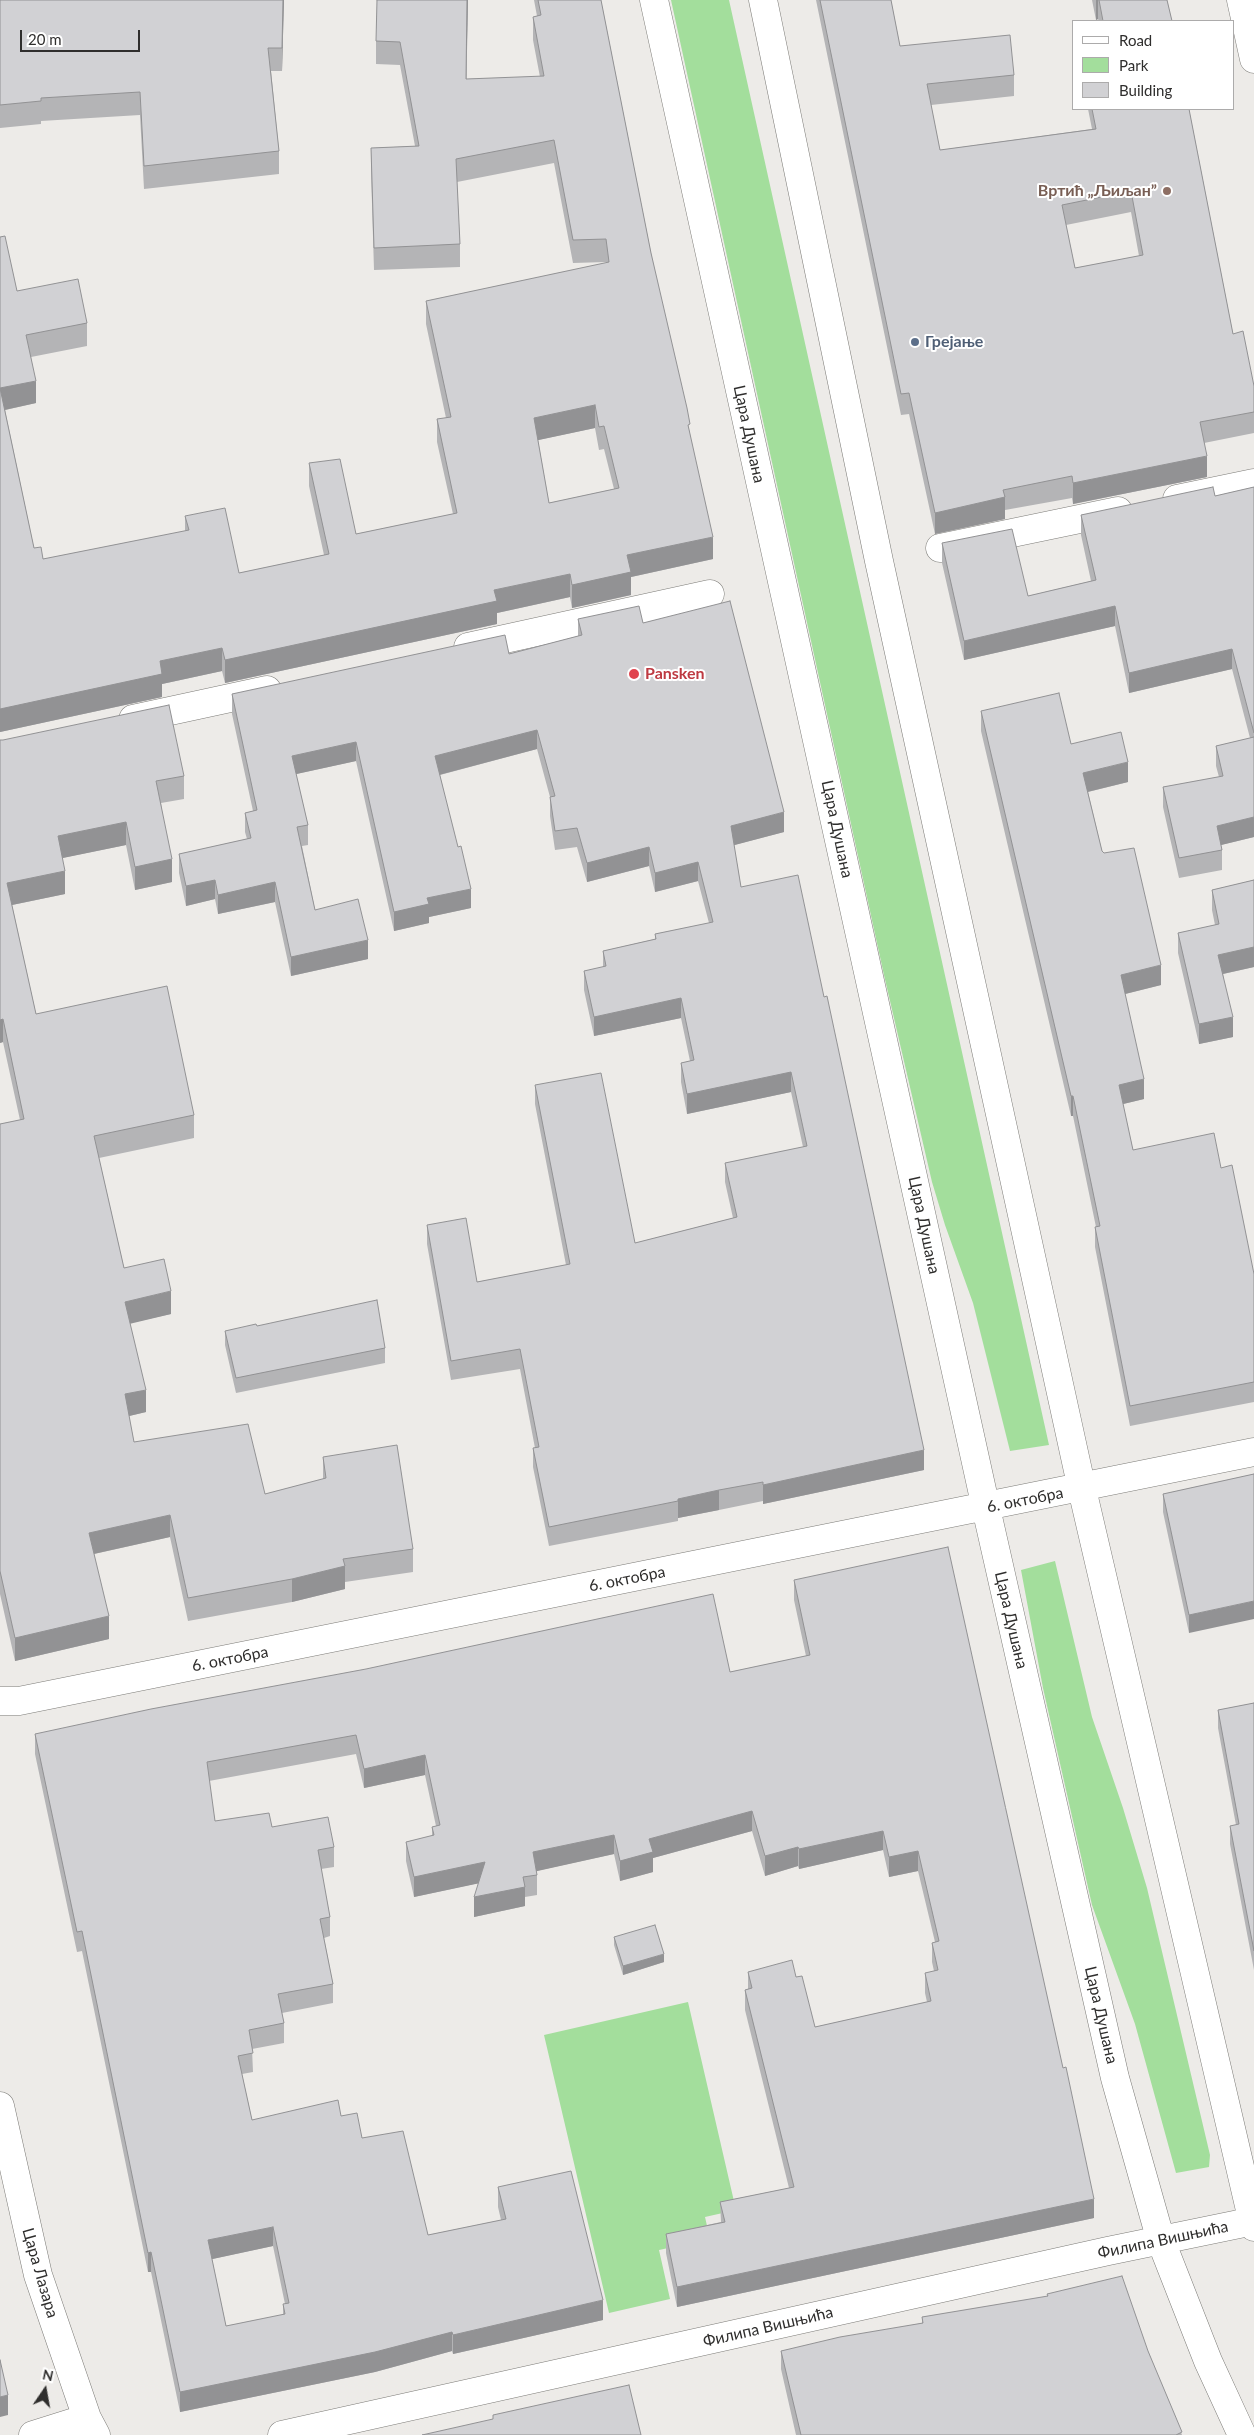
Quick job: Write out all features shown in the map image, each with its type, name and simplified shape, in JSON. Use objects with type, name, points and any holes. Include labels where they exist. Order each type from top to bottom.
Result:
[{"type":"street","name":"Цара Душана","points":[[654,0],[986,1508],[1115,2078],[1161,2241],[1208,2361],[1242,2435]]},
{"type":"street","points":[[763,0],[879,561],[1082,1489],[1254,2223]]},
{"type":"street","points":[[1241,0],[1254,59]]},
{"type":"street","points":[[940,548],[1254,483]]},
{"type":"street","points":[[448,651],[710,594]]},
{"type":"street","points":[[107,725],[292,685]]},
{"type":"street","name":"6. октобра","points":[[0,1701],[19,1701],[1082,1489],[1254,1452]]},
{"type":"street","name":"Цара Лазара","points":[[0,2106],[38,2276],[92,2426]]},
{"type":"street","name":"Филипа Вишњића","points":[[282,2435],[1108,2251],[1254,2223]]},
{"type":"street","points":[[33,2435],[92,2426]]},
{"type":"green space","points":[[671,0],[729,0],[1049,1445],[1010,1451],[973,1303],[932,1182],[884,975]]},
{"type":"green space","points":[[1055,1561],[1092,1717],[1123,1808],[1147,1888],[1210,2155],[1209,2167],[1176,2173],[1135,2024],[1092,1905],[1043,1688],[1021,1570]]},
{"type":"green space","points":[[688,2002],[736,2210],[705,2217],[710,2239],[659,2250],[670,2299],[609,2313],[544,2035]]},
{"type":"building","points":[[0,0],[283,0],[282,48],[268,48],[279,151],[144,166],[140,92],[41,98],[41,101],[0,105]]},
{"type":"building","points":[[377,0],[467,0],[466,79],[544,76],[533,17],[541,15],[538,0],[601,0],[651,253],[687,408],[690,424],[688,425],[713,537],[627,555],[631,572],[572,585],[570,574],[494,590],[497,601],[225,660],[222,648],[160,661],[162,674],[0,709],[0,388],[34,548],[41,547],[43,559],[189,530],[185,516],[225,508],[239,573],[329,554],[309,463],[340,459],[356,534],[457,513],[437,419],[451,417],[426,301],[609,262],[606,239],[573,240],[554,140],[456,159],[460,244],[374,248],[371,148],[419,146],[400,42],[376,41]],"holes":[[[595,405],[599,427],[604,426],[619,488],[549,503],[534,418]]]},
{"type":"building","points":[[820,0],[891,0],[900,46],[1010,35],[1014,75],[927,84],[940,150],[1096,129],[1092,110],[1189,110],[1233,334],[1243,331],[1254,386],[1254,412],[1200,422],[1207,456],[1073,483],[1072,476],[1003,490],[1005,497],[935,513],[909,393],[901,394]],"holes":[[[1131,191],[1143,255],[1075,268],[1062,205]]]},
{"type":"building","points":[[1099,0],[1167,0],[1172,20],[1103,20]]},
{"type":"building","points":[[5,236],[17,291],[78,279],[87,323],[26,335],[36,381],[0,388],[0,237]]},
{"type":"building","points":[[1213,487],[1215,496],[1254,487],[1254,733],[1232,649],[1129,673],[1115,606],[964,641],[942,543],[1012,529],[1028,596],[1096,580],[1081,515]]},
{"type":"building","points":[[730,601],[784,812],[731,826],[741,887],[798,875],[824,997],[827,996],[924,1450],[763,1485],[763,1482],[719,1490],[678,1499],[678,1501],[549,1527],[533,1448],[539,1447],[520,1349],[451,1361],[427,1225],[466,1218],[477,1282],[570,1264],[535,1085],[601,1073],[635,1243],[737,1217],[725,1163],[807,1146],[791,1072],[687,1094],[681,1063],[694,1060],[681,998],[594,1017],[584,971],[606,966],[603,951],[656,939],[655,934],[713,922],[698,862],[655,873],[649,847],[587,863],[577,828],[555,831],[550,797],[555,796],[537,730],[435,756],[458,847],[461,846],[471,889],[427,898],[429,904],[394,912],[356,742],[292,756],[308,825],[297,827],[315,910],[358,899],[368,940],[291,957],[275,882],[218,895],[215,880],[186,886],[179,854],[251,838],[245,813],[257,810],[232,694],[505,635],[509,654],[582,635],[578,619],[639,606],[643,623]]},
{"type":"building","points":[[1059,693],[1071,744],[1121,732],[1128,762],[1083,773],[1102,851],[1104,853],[1134,848],[1161,965],[1121,975],[1144,1079],[1119,1085],[1133,1150],[1214,1133],[1221,1168],[1232,1165],[1254,1274],[1254,1382],[1130,1406],[1095,1227],[1100,1226],[1073,1096],[1071,1096],[981,711]]},
{"type":"building","points":[[169,705],[184,776],[156,781],[172,859],[135,867],[126,822],[58,836],[65,871],[7,883],[36,1014],[167,986],[194,1115],[94,1136],[124,1268],[164,1259],[171,1291],[125,1302],[146,1390],[125,1394],[134,1442],[248,1424],[265,1494],[326,1478],[323,1457],[397,1445],[413,1549],[343,1559],[345,1566],[292,1579],[188,1598],[170,1515],[89,1533],[109,1616],[15,1638],[0,1571],[0,1124],[24,1119],[3,1019],[0,1020],[0,740]]},
{"type":"building","points":[[1254,737],[1254,817],[1217,826],[1222,850],[1179,858],[1163,787],[1223,776],[1216,746]]},
{"type":"building","points":[[1254,880],[1254,947],[1218,955],[1233,1017],[1199,1024],[1178,933],[1219,924],[1212,890]]},
{"type":"building","points":[[377,1300],[385,1348],[236,1378],[225,1331]]},
{"type":"building","points":[[1254,1474],[1254,1601],[1189,1615],[1163,1494]]},
{"type":"building","points":[[948,1547],[1063,2068],[1066,2067],[1094,2199],[677,2287],[666,2234],[725,2222],[720,2202],[794,2187],[745,1990],[752,1988],[748,1972],[792,1960],[796,1977],[802,1976],[815,2027],[931,2001],[925,1973],[938,1970],[932,1943],[939,1941],[918,1851],[889,1857],[883,1831],[799,1849],[798,1847],[765,1856],[752,1811],[649,1839],[653,1852],[620,1861],[614,1835],[533,1852],[537,1875],[523,1877],[525,1887],[474,1897],[485,1862],[414,1877],[406,1842],[434,1835],[432,1827],[440,1825],[425,1755],[364,1769],[356,1735],[207,1762],[215,1821],[269,1813],[272,1827],[328,1817],[334,1847],[318,1850],[330,1917],[320,1919],[333,1984],[278,1994],[284,2023],[249,2030],[253,2053],[238,2056],[252,2120],[338,2100],[341,2116],[357,2113],[362,2138],[403,2131],[428,2235],[506,2219],[498,2187],[571,2171],[603,2300],[453,2335],[452,2332],[375,2352],[180,2392],[151,2252],[148,2253],[82,1931],[77,1932],[35,1734],[151,1709],[366,1669],[713,1594],[730,1672],[810,1655],[794,1580]],"holes":[[[273,2227],[289,2303],[283,2304],[285,2314],[226,2326],[208,2240]]]},
{"type":"building","points":[[1254,1703],[1254,1951],[1230,1826],[1239,1824],[1218,1710]]},
{"type":"building","points":[[655,1925],[664,1954],[623,1966],[614,1937]]},
{"type":"building","points":[[1122,2276],[1148,2351],[1182,2432],[1176,2435],[801,2435],[781,2351],[840,2337],[923,2323],[922,2317],[1048,2296],[1047,2294]]},
{"type":"building","points":[[0,2360],[8,2395],[0,2397]]},
{"type":"building","points":[[629,2385],[641,2435],[422,2435],[493,2419],[493,2415]]},
{"type":"place","name":"Вртић „Љиљан”","points":[[1167,191]]},
{"type":"place","name":"Грејање","points":[[915,342]]},
{"type":"place","name":"Pansken","points":[[634,674]]}]
